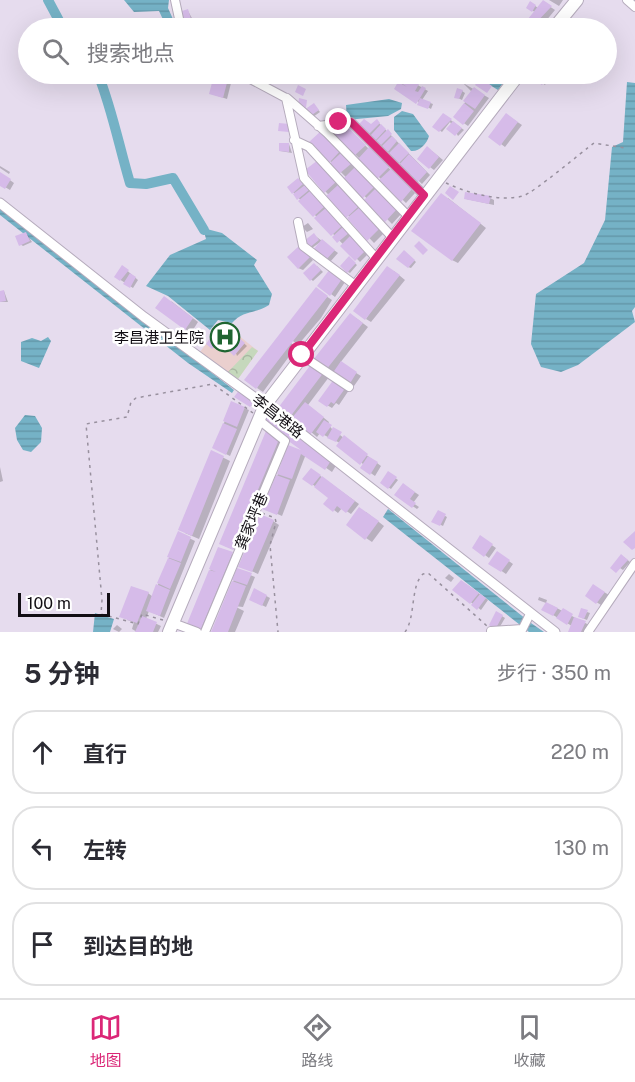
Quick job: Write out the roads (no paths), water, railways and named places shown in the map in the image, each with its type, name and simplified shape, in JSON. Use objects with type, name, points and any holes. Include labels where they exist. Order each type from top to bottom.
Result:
[{"type":"main road","points":[[562,18],[577,0]]},
{"type":"main road","points":[[171,627],[265,405],[511,84]]},
{"type":"street","points":[[175,0],[179,18]]},
{"type":"street","points":[[627,0],[635,6]]},
{"type":"street","points":[[260,84],[286,98],[318,126],[408,216]]},
{"type":"street","points":[[286,98],[304,178],[376,258]]},
{"type":"street","points":[[318,126],[351,122],[424,195]]},
{"type":"street","points":[[294,140],[309,147],[392,237]]},
{"type":"street","name":"李昌港路","points":[[0,203],[144,316],[265,405],[529,616],[555,632]]},
{"type":"street","points":[[298,222],[303,246],[355,285]]},
{"type":"street","points":[[302,355],[349,387]]},
{"type":"street","name":"龚家坪巷","points":[[205,632],[285,441],[259,420]]},
{"type":"street","points":[[588,632],[635,563]]},
{"type":"street","points":[[491,631],[522,630],[529,616]]},
{"type":"street","points":[[171,627],[197,632]]},
{"type":"water","points":[[124,0],[169,0],[168,8],[172,18],[162,18],[159,11],[134,12]]},
{"type":"water","points":[[627,82],[635,83],[635,307],[632,311],[635,322],[578,365],[561,372],[541,367],[531,344],[536,294],[584,263],[605,220],[612,147],[623,142]]},
{"type":"water","points":[[488,84],[502,84],[498,90]]},
{"type":"water","points":[[389,99],[402,103],[401,109],[388,116],[347,120],[346,105]]},
{"type":"water","points":[[402,111],[413,114],[429,136],[425,145],[420,149],[411,151],[394,130],[394,117]]},
{"type":"water","points":[[0,208],[234,390],[232,393],[188,363],[0,215]]},
{"type":"water","points":[[203,228],[222,233],[257,260],[254,265],[272,294],[269,305],[240,316],[232,323],[218,320],[210,330],[168,296],[146,286],[170,255],[206,239]]},
{"type":"water","points":[[48,337],[51,341],[39,368],[21,361],[21,342],[32,338],[41,341]]},
{"type":"water","points":[[25,415],[35,416],[42,428],[41,442],[31,452],[23,450],[17,440],[15,428]]},
{"type":"water","points":[[388,509],[544,632],[529,632],[383,517]]},
{"type":"water","points":[[95,613],[114,619],[110,632],[93,632]]},
{"type":"waterway","points":[[48,0],[58,18]]},
{"type":"waterway","points":[[102,84],[130,183],[146,184],[173,178],[204,230]]},
{"type":"place","name":"李昌港卫生院","points":[[225,337]]}]
